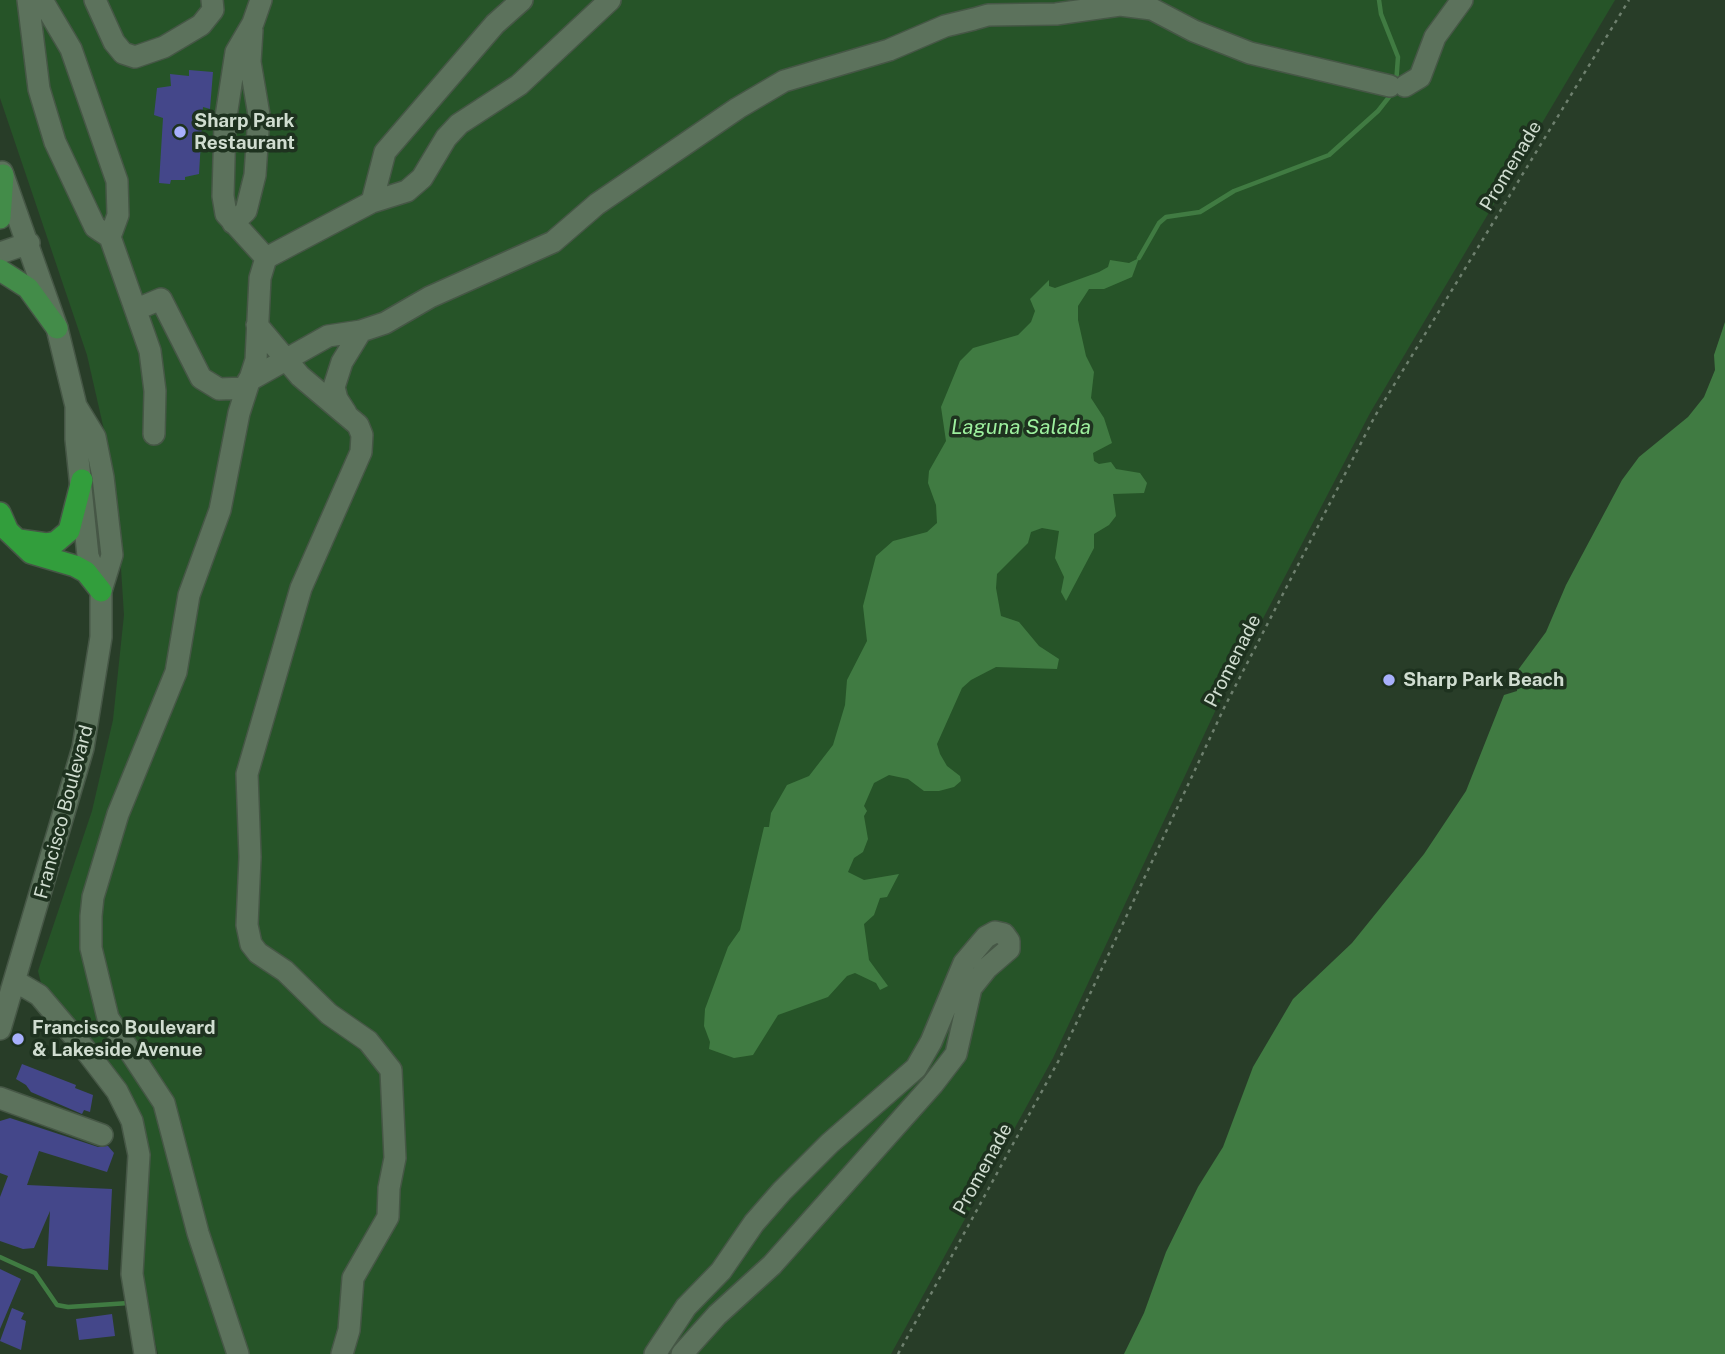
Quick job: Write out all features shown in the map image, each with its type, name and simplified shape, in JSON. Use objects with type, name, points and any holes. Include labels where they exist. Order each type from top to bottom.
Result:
[{"type":"highway","points":[[17,540],[47,544],[56,542],[69,531],[82,480]]},
{"type":"highway","points":[[0,513],[8,531],[32,553],[86,572],[101,591]]},
{"type":"main road","points":[[0,219],[1,171]]},
{"type":"main road","points":[[0,270],[28,288],[57,328]]},
{"type":"street","points":[[28,0],[39,89],[55,142],[94,227],[110,237],[150,351],[156,391],[154,434]]},
{"type":"street","points":[[43,0],[71,49],[117,181],[118,215],[110,237]]},
{"type":"street","points":[[95,0],[114,42],[123,53],[135,57],[145,56],[176,41],[201,25],[213,10],[212,0]]},
{"type":"street","points":[[261,0],[253,23],[236,52],[225,123],[223,196],[226,214],[266,258]]},
{"type":"street","points":[[372,202],[385,152],[495,24],[522,0]]},
{"type":"street","points":[[238,1354],[198,1233],[164,1103],[108,1018],[91,948],[93,897],[131,776],[176,672],[189,595],[219,510],[247,385],[256,360],[260,278],[266,258],[372,202],[407,191],[422,178],[446,138],[459,124],[519,85],[610,0]]},
{"type":"street","points":[[136,309],[161,299],[201,378],[219,389],[247,385],[284,359],[328,336],[361,331],[553,242],[597,204],[737,108],[784,81],[889,50],[945,26],[988,15],[1039,16],[1119,5],[1152,9],[1195,31],[1250,53],[1397,86],[1420,78],[1442,24],[1462,0]]},
{"type":"street","points":[[233,223],[246,211],[255,174],[259,115],[250,62],[253,23]]},
{"type":"street","name":"Francisco Boulevard","points":[[1,171],[29,243],[57,328],[76,406],[76,439],[88,556],[101,591]]},
{"type":"street","points":[[0,253],[29,243]]},
{"type":"street","points":[[257,325],[284,359],[324,398],[358,425],[362,435],[361,452],[301,588],[247,774],[250,857],[247,925],[251,944],[258,953],[285,971],[329,1014],[368,1041],[382,1056],[392,1077],[395,1158],[389,1188],[388,1217],[353,1278],[349,1330],[342,1354]]},
{"type":"street","points":[[347,415],[337,399],[334,387],[342,362],[361,331]]},
{"type":"street","name":"Francisco Boulevard","points":[[0,1029],[83,748],[97,663],[101,591],[112,555],[103,477],[95,437],[76,406]]},
{"type":"street","points":[[655,1354],[686,1307],[721,1271],[754,1223],[782,1191],[830,1143],[916,1068],[931,1042],[964,962],[986,937],[995,932],[1004,934],[1009,941],[1009,949],[987,968],[971,988],[956,1054],[933,1084],[772,1265],[717,1315],[682,1354]]},
{"type":"street","points":[[15,981],[39,995],[85,1048],[117,1091],[132,1121],[139,1155],[132,1275],[145,1354]]},
{"type":"street","points":[[0,1098],[102,1135]]},
{"type":"path","name":"Promenade","points":[[898,1354],[1059,1060],[1224,708],[1375,416],[1629,0]]},
{"type":"shaded area","points":[[0,0],[1615,0],[1370,413],[1218,705],[1053,1058],[891,1354],[158,1354],[138,1274],[145,1154],[43,991],[38,971],[92,811],[113,720],[124,615],[118,521],[107,443],[87,355],[0,98]]},
{"type":"water","name":"Laguna Salada","points":[[1139,258],[1132,277],[1104,289],[1089,289],[1078,306],[1078,320],[1086,356],[1094,372],[1091,398],[1104,418],[1112,443],[1093,453],[1094,461],[1099,464],[1111,462],[1116,469],[1140,473],[1147,483],[1144,493],[1113,494],[1116,516],[1109,525],[1094,534],[1094,548],[1066,601],[1061,592],[1064,577],[1055,558],[1059,531],[1042,528],[1031,532],[1028,543],[997,574],[996,588],[1001,616],[1019,622],[1039,646],[1059,659],[1057,669],[996,667],[971,680],[962,688],[937,744],[947,766],[960,776],[961,781],[954,787],[924,791],[908,779],[889,775],[874,783],[864,806],[867,811],[864,816],[868,839],[863,852],[854,858],[848,872],[864,880],[899,874],[887,897],[880,898],[874,915],[864,924],[869,960],[888,986],[880,990],[876,983],[855,973],[847,976],[828,997],[778,1015],[753,1055],[734,1058],[709,1049],[710,1042],[704,1026],[705,1009],[728,947],[740,930],[764,827],[769,827],[771,813],[787,785],[809,776],[833,745],[845,705],[847,680],[867,641],[863,606],[876,556],[893,541],[927,532],[937,523],[936,505],[928,483],[929,471],[946,441],[941,407],[960,361],[973,348],[1018,335],[1031,322],[1035,311],[1030,299],[1049,280],[1049,286],[1055,288],[1099,272],[1108,267],[1110,260],[1129,263]]},
{"type":"water","points":[[1725,322],[1725,1354],[1124,1354],[1144,1313],[1166,1252],[1198,1187],[1223,1147],[1253,1067],[1293,999],[1352,943],[1424,854],[1466,791],[1504,695],[1517,691],[1518,670],[1546,632],[1566,585],[1622,480],[1639,457],[1688,417],[1704,397],[1715,370],[1714,355]]},
{"type":"building","points":[[189,70],[213,72],[210,109],[203,107],[199,174],[185,177],[185,180],[171,180],[170,184],[159,183],[163,118],[154,115],[157,88],[171,86],[170,74],[189,76]]},
{"type":"building","points":[[22,1064],[76,1085],[75,1088],[93,1095],[90,1112],[84,1110],[82,1114],[31,1092],[16,1079]]},
{"type":"building","points":[[10,1118],[98,1147],[108,1146],[114,1153],[107,1172],[39,1151],[27,1185],[112,1189],[108,1270],[47,1266],[50,1211],[34,1248],[23,1249],[0,1241],[0,1197],[8,1176],[0,1173],[0,1121]]},
{"type":"building","points":[[0,1269],[21,1279],[0,1329]]},
{"type":"building","points":[[12,1308],[24,1313],[21,1319],[26,1321],[21,1350],[0,1341]]},
{"type":"building","points":[[112,1314],[115,1336],[79,1340],[76,1319]]},
{"type":"waterway","points":[[1379,0],[1381,14],[1398,57],[1396,84]]},
{"type":"waterway","points":[[1139,258],[1159,223],[1166,217],[1200,212],[1234,191],[1329,155],[1378,111],[1393,92]]},
{"type":"waterway","points":[[0,1257],[35,1273],[57,1305],[68,1307],[129,1303]]},
{"type":"place","name":"Sharp Park Restaurant","points":[[180,132]]},
{"type":"place","name":"Sharp Park Beach","points":[[1389,680]]},
{"type":"place","name":"Francisco Boulevard & Lakeside Avenue","points":[[18,1039]]}]
